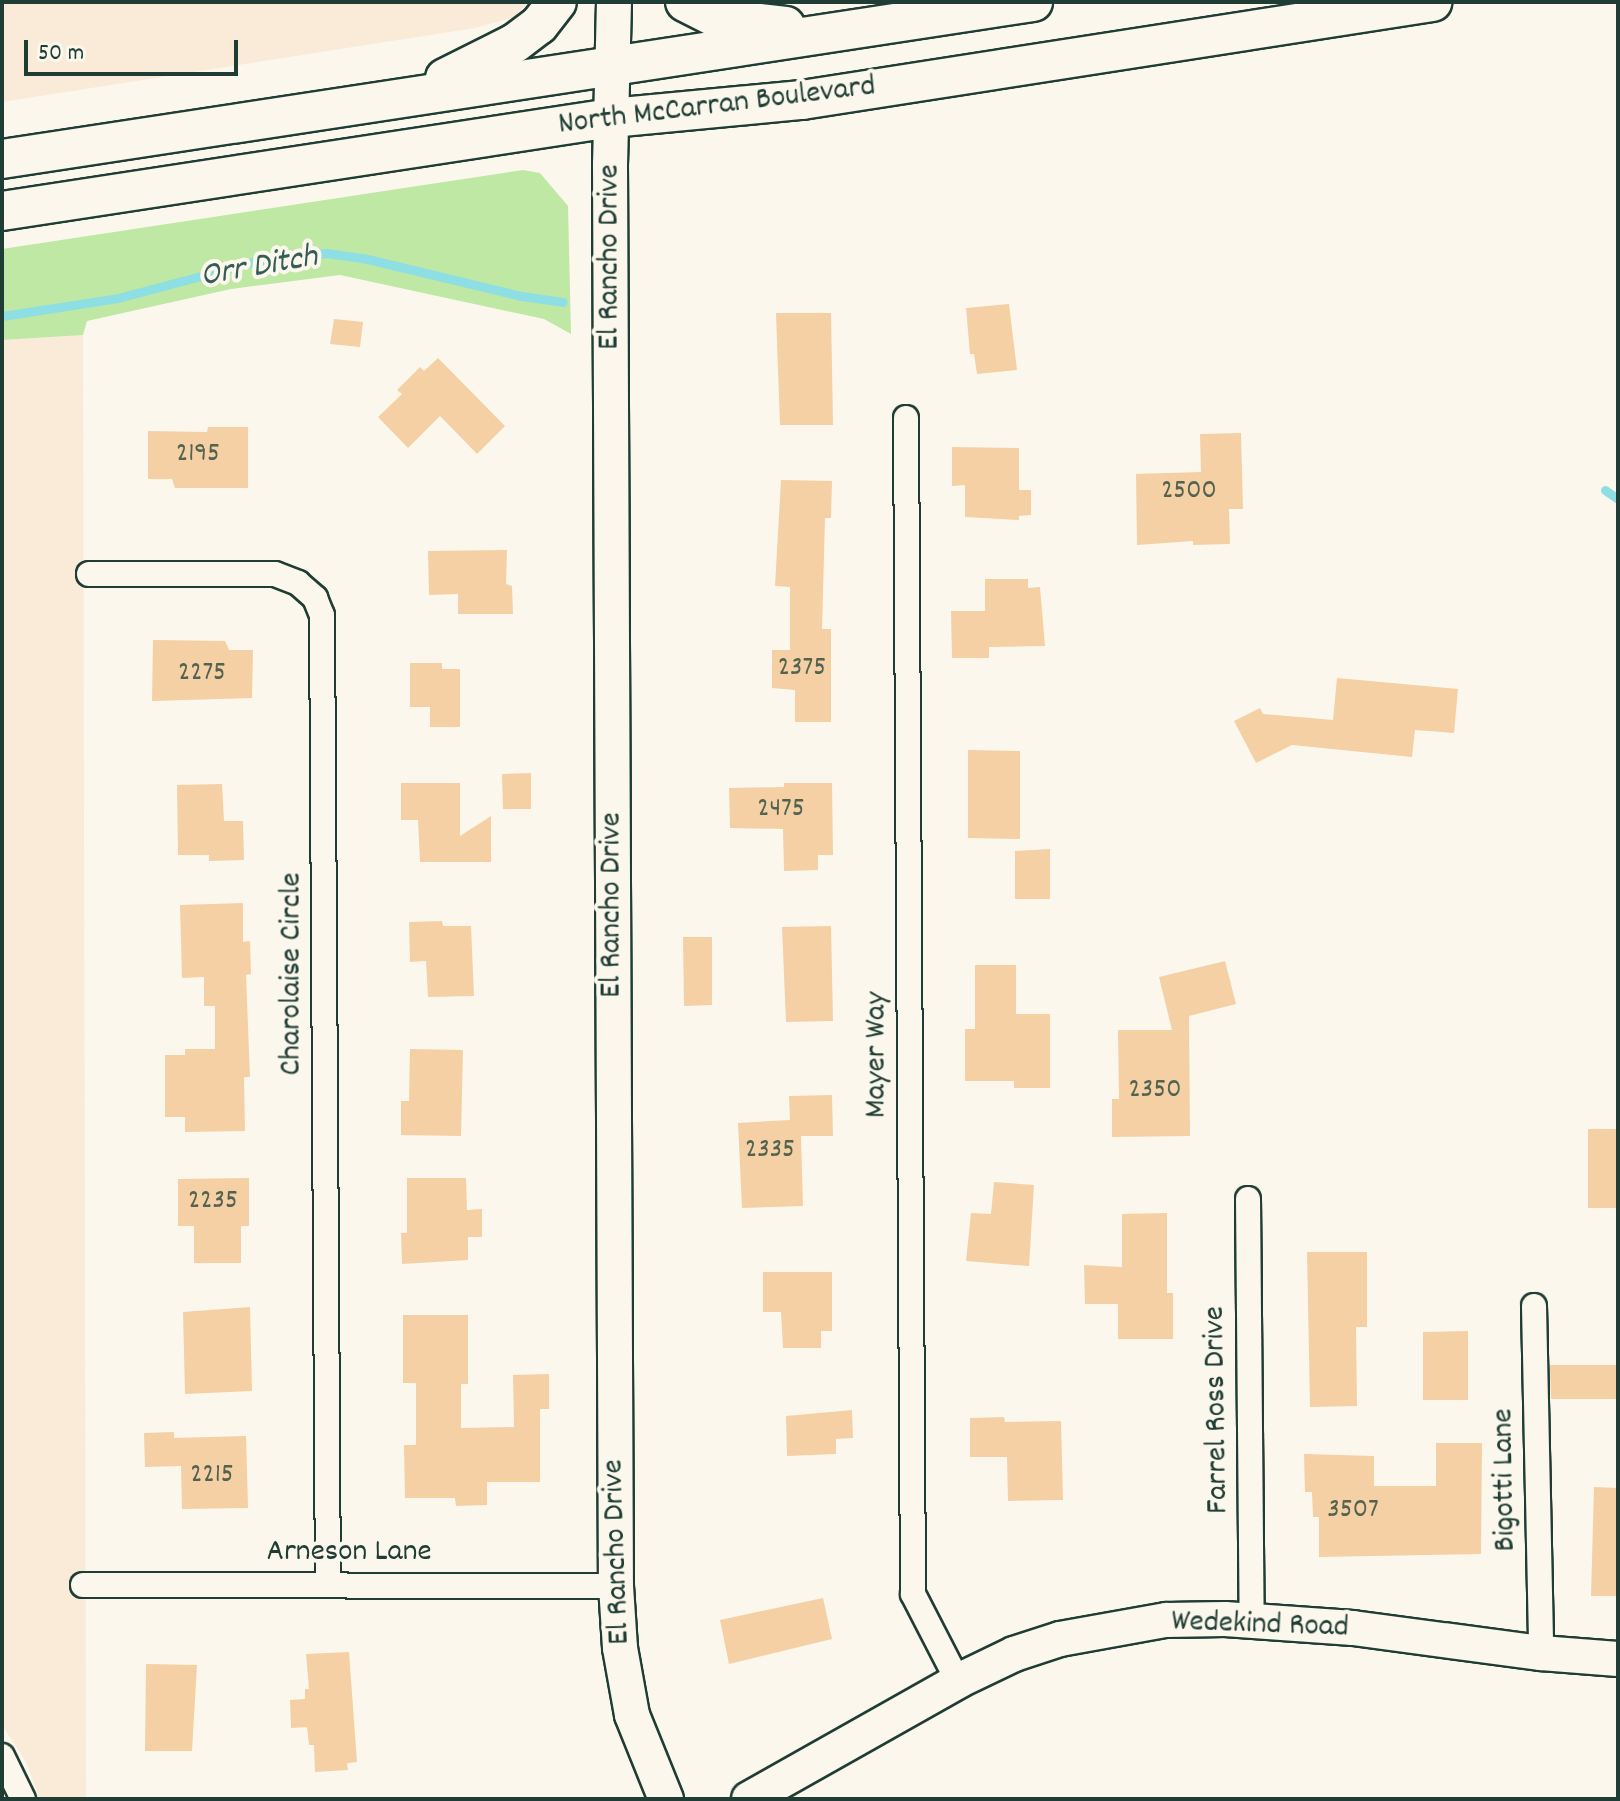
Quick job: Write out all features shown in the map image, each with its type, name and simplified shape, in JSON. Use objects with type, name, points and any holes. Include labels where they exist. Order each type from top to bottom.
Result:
[{"type":"main road","points":[[402,97],[476,65],[515,43],[539,25],[557,2]]},
{"type":"main road","name":"El Rancho Drive","points":[[614,2],[611,118],[616,1586],[620,1648],[632,1715],[666,1799]]},
{"type":"main road","points":[[685,2],[717,18],[836,32]]},
{"type":"main road","name":"North McCarran Boulevard","points":[[2,159],[1033,2]]},
{"type":"main road","name":"North McCarran Boulevard","points":[[2,211],[611,118],[802,100],[1432,2]]},
{"type":"main road","name":"Wedekind Road","points":[[749,1799],[958,1681],[1014,1654],[1060,1639],[1166,1620],[1252,1621],[1353,1628],[1541,1653],[1618,1659]]},
{"type":"street","name":"Mayer Way","points":[[906,418],[913,1594],[958,1681]]},
{"type":"street","name":"Charolaise Circle","points":[[89,574],[275,574],[298,583],[315,598],[322,615],[328,1585]]},
{"type":"street","name":"Farrel Ross Drive","points":[[1248,1199],[1252,1621]]},
{"type":"street","name":"Bigotti Lane","points":[[1534,1306],[1541,1653]]},
{"type":"street","name":"Arneson Lane","points":[[83,1585],[616,1586]]},
{"type":"street","points":[[2,1756],[23,1799]]},
{"type":"shaded area","points":[[2,2],[529,2],[514,17],[475,28],[2,102]]},
{"type":"shaded area","points":[[83,335],[86,1799],[40,1799],[26,1762],[2,1725],[2,340]]},
{"type":"green space","points":[[523,170],[540,173],[568,206],[571,334],[544,319],[340,275],[231,289],[87,321],[83,335],[2,340],[2,249]]},
{"type":"building","points":[[1009,304],[1017,370],[977,374],[974,354],[970,354],[966,308]]},
{"type":"building","points":[[776,313],[831,313],[833,425],[780,425]]},
{"type":"building","points":[[334,319],[363,322],[360,347],[330,344]]},
{"type":"building","points":[[438,358],[505,426],[477,454],[440,416],[408,448],[378,417],[402,394],[397,390],[420,367],[424,371]]},
{"type":"building","points":[[208,427],[248,427],[248,488],[175,488],[172,479],[148,479],[148,431],[207,432]]},
{"type":"building","points":[[1241,433],[1243,509],[1229,509],[1230,544],[1193,545],[1193,541],[1137,545],[1136,474],[1201,472],[1200,434]]},
{"type":"building","points":[[952,447],[1019,448],[1019,490],[1031,490],[1031,515],[1019,516],[1019,520],[965,517],[965,485],[952,486]]},
{"type":"building","points":[[781,480],[832,481],[831,518],[825,518],[822,629],[831,629],[831,722],[795,722],[795,690],[772,688],[772,650],[790,650],[790,587],[775,586]]},
{"type":"building","points":[[507,550],[506,584],[512,586],[513,614],[458,614],[458,594],[429,595],[428,551]]},
{"type":"building","points":[[985,579],[1028,579],[1028,588],[1040,587],[1045,646],[989,647],[989,658],[952,658],[951,611],[985,611]]},
{"type":"building","points":[[153,640],[225,641],[229,650],[253,650],[252,698],[152,701]]},
{"type":"building","points":[[410,663],[442,663],[442,669],[460,669],[460,727],[430,727],[430,707],[410,707]]},
{"type":"building","points":[[1337,678],[1458,689],[1454,733],[1415,730],[1412,757],[1292,745],[1256,763],[1234,721],[1260,708],[1263,714],[1333,720]]},
{"type":"building","points":[[968,750],[1020,751],[1020,839],[968,838]]},
{"type":"building","points":[[531,773],[531,809],[503,809],[502,774]]},
{"type":"building","points":[[401,783],[460,783],[460,836],[491,816],[491,862],[420,862],[418,820],[401,820]]},
{"type":"building","points":[[784,783],[832,783],[833,855],[818,855],[818,870],[784,871],[783,829],[730,828],[729,788],[784,787]]},
{"type":"building","points":[[222,784],[224,821],[243,821],[244,860],[209,861],[209,855],[178,855],[177,785]]},
{"type":"building","points":[[1050,849],[1050,899],[1015,899],[1015,851]]},
{"type":"building","points":[[243,903],[243,942],[250,941],[251,974],[246,975],[250,1077],[244,1077],[245,1131],[185,1132],[185,1117],[165,1117],[165,1055],[185,1055],[185,1049],[215,1049],[215,1006],[204,1006],[204,977],[182,978],[180,905]]},
{"type":"building","points":[[442,921],[443,926],[471,926],[474,996],[428,997],[426,961],[410,962],[409,922]]},
{"type":"building","points":[[831,926],[833,1021],[786,1022],[782,927]]},
{"type":"building","points":[[683,937],[712,937],[712,1005],[684,1006]]},
{"type":"building","points":[[1225,961],[1236,1004],[1189,1016],[1190,1136],[1112,1137],[1112,1099],[1119,1099],[1118,1030],[1172,1030],[1159,977]]},
{"type":"building","points":[[975,965],[1016,965],[1016,1014],[1050,1014],[1050,1088],[1014,1088],[1014,1081],[965,1081],[965,1029],[975,1029]]},
{"type":"building","points":[[410,1049],[463,1050],[461,1136],[401,1135],[401,1101],[409,1101]]},
{"type":"building","points":[[832,1095],[833,1136],[801,1136],[803,1206],[742,1208],[738,1123],[790,1120],[789,1096]]},
{"type":"building","points":[[1588,1129],[1618,1129],[1618,1208],[1588,1208]]},
{"type":"building","points":[[249,1178],[249,1226],[241,1226],[241,1263],[194,1263],[194,1226],[178,1226],[178,1179]]},
{"type":"building","points":[[407,1178],[466,1178],[467,1210],[482,1209],[482,1237],[468,1237],[468,1260],[402,1264],[401,1233],[407,1233]]},
{"type":"building","points":[[994,1182],[1034,1185],[1029,1266],[966,1261],[971,1213],[991,1214]]},
{"type":"building","points":[[1167,1213],[1167,1293],[1173,1293],[1173,1339],[1118,1339],[1118,1304],[1085,1304],[1084,1265],[1122,1267],[1122,1214]]},
{"type":"building","points":[[1307,1252],[1367,1252],[1367,1327],[1356,1327],[1357,1406],[1310,1407]]},
{"type":"building","points":[[763,1272],[832,1272],[832,1331],[821,1331],[821,1348],[783,1348],[781,1312],[763,1312]]},
{"type":"building","points":[[250,1307],[252,1391],[185,1394],[183,1312]]},
{"type":"building","points":[[403,1315],[468,1315],[468,1384],[461,1384],[461,1428],[514,1427],[513,1375],[549,1374],[549,1409],[540,1409],[540,1482],[487,1482],[487,1505],[456,1506],[455,1498],[405,1498],[404,1445],[416,1445],[416,1383],[403,1383]]},
{"type":"building","points":[[1468,1331],[1468,1400],[1423,1400],[1423,1332]]},
{"type":"building","points":[[1550,1365],[1618,1365],[1618,1399],[1551,1399]]},
{"type":"building","points":[[852,1410],[853,1438],[836,1439],[836,1454],[787,1456],[786,1416]]},
{"type":"building","points":[[1004,1417],[1005,1422],[1061,1421],[1063,1500],[1008,1501],[1007,1457],[970,1457],[970,1418]]},
{"type":"building","points":[[174,1432],[174,1438],[246,1436],[248,1508],[182,1509],[181,1466],[145,1467],[144,1433]]},
{"type":"building","points":[[1436,1443],[1482,1443],[1481,1554],[1319,1557],[1319,1517],[1313,1517],[1312,1492],[1305,1492],[1304,1454],[1374,1456],[1374,1486],[1436,1486]]},
{"type":"building","points":[[1594,1487],[1618,1488],[1618,1596],[1591,1596]]},
{"type":"building","points":[[823,1598],[832,1639],[729,1664],[720,1620]]},
{"type":"building","points":[[349,1652],[357,1762],[347,1763],[348,1770],[315,1772],[314,1745],[309,1745],[307,1727],[291,1728],[290,1700],[305,1699],[305,1689],[309,1689],[306,1654]]},
{"type":"building","points":[[146,1664],[197,1665],[192,1751],[145,1751]]},
{"type":"waterway","name":"Orr Ditch","points":[[2,316],[118,298],[253,262],[326,253],[363,258],[521,296],[563,302]]},
{"type":"waterway","name":"Orr Ditch","points":[[1605,490],[1618,499]]}]
